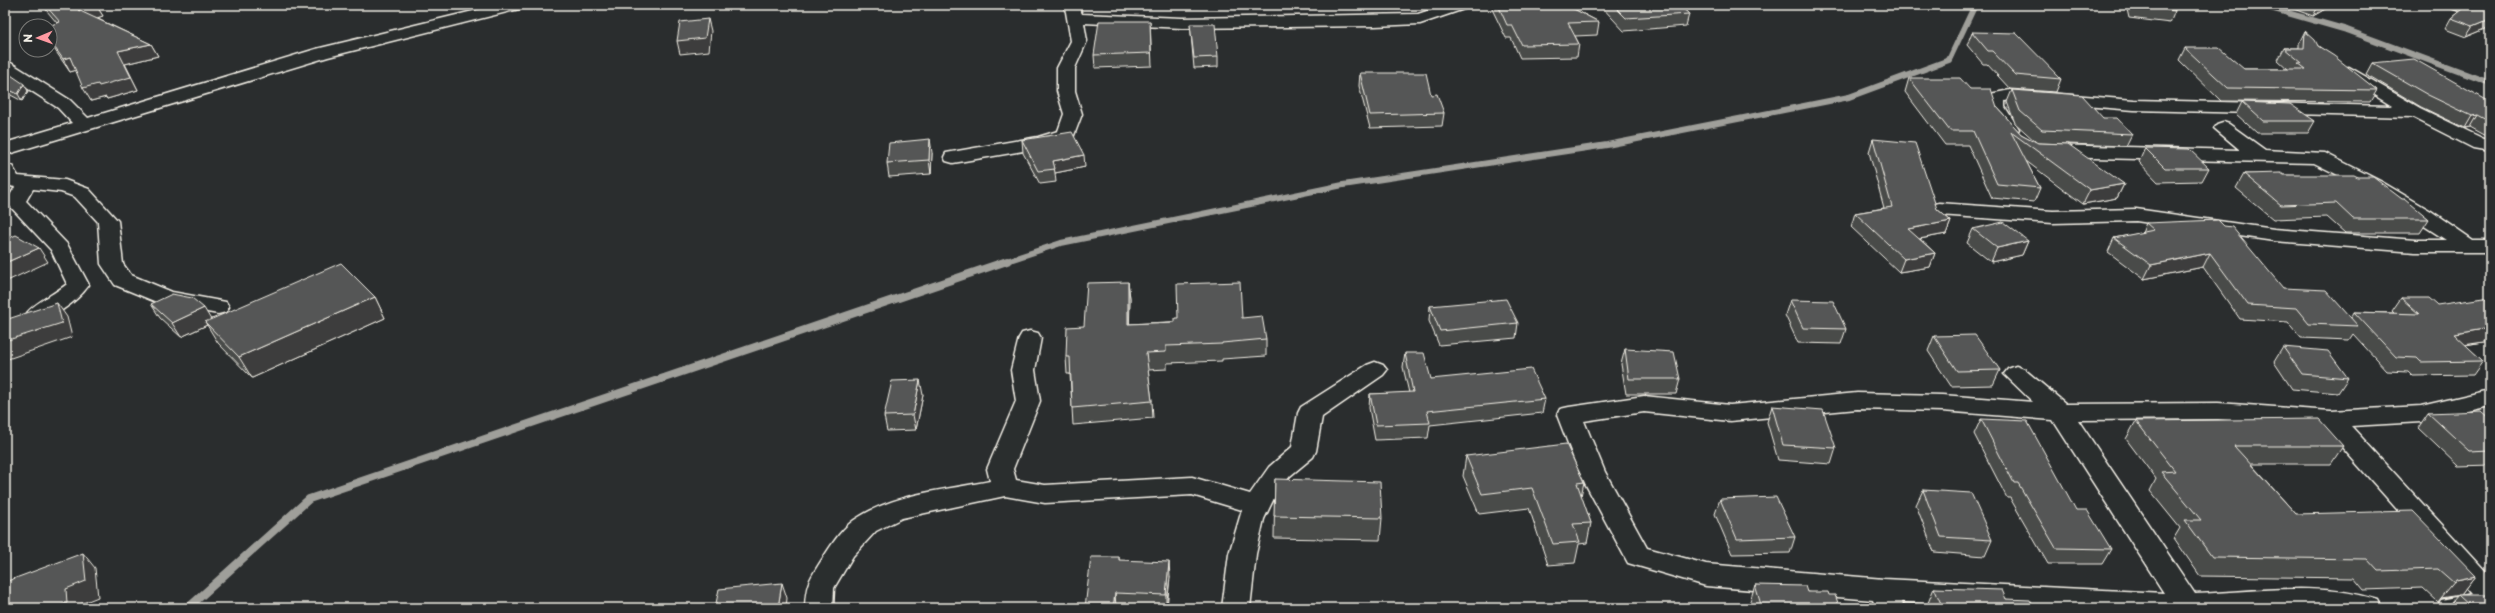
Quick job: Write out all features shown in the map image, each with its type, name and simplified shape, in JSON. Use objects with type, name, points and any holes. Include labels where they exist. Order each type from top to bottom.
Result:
[{"type":"street","points":[[5,149],[322,53],[516,5]]},
{"type":"street","points":[[953,157],[1042,142],[1066,134],[1073,114],[1066,91],[1066,68],[1079,41],[1072,12],[1182,24],[1375,21],[1420,19],[1462,5]]},
{"type":"street","points":[[2457,5],[2490,16]]},
{"type":"street","points":[[2337,65],[2415,112],[2480,144],[2490,145]]},
{"type":"street","points":[[5,67],[64,104],[85,125]]},
{"type":"street","points":[[2415,112],[2134,105],[2010,95],[1996,98],[1996,107],[2005,124],[2028,147],[2262,157],[2318,157],[2393,197],[2468,246]]},
{"type":"street","points":[[2223,128],[2262,157]]},
{"type":"street","points":[[5,170],[12,181],[26,184],[65,186],[82,193],[108,221],[112,264],[123,280],[167,298],[218,307]]},
{"type":"street","points":[[26,184],[16,202],[60,248],[78,284],[61,300],[38,313]]},
{"type":"street","points":[[1939,209],[2053,217],[2136,215],[2274,235],[2415,246],[2490,246]]},
{"type":"street","points":[[1006,487],[1000,469],[1028,401],[1023,370],[1030,338]]},
{"type":"street","points":[[1236,608],[1243,543],[1256,505],[1278,473],[1304,451],[1310,413],[1375,370]]},
{"type":"street","points":[[2016,374],[2060,412],[2187,605]]},
{"type":"street","points":[[2368,608],[2316,601],[2187,605],[1887,599],[1706,575],[1638,556],[1592,472],[1569,415],[1644,404],[1730,413],[1856,401],[1942,403],[2060,412],[2218,411],[2331,419],[2421,414],[2490,398]]},
{"type":"street","points":[[2331,419],[2489,594],[2484,603],[2451,608]]},
{"type":"street","points":[[819,608],[820,587],[843,549],[867,524],[896,510],[1006,487],[1045,494],[1192,486],[1256,505]]},
{"type":"building","points":[[45,5],[94,5],[78,10],[151,44],[118,51],[131,77],[99,86],[98,84],[83,88],[70,57],[63,59],[58,52],[58,23],[60,22]]},
{"type":"building","points":[[1498,5],[1566,5],[1599,22],[1568,23],[1579,44],[1522,45],[1512,25],[1507,25]]},
{"type":"building","points":[[1613,5],[1679,5],[1689,14],[1626,18]]},
{"type":"building","points":[[2135,5],[2173,5],[2175,11]]},
{"type":"building","points":[[2467,5],[2478,5],[2490,9],[2490,19],[2473,26],[2451,18]]},
{"type":"building","points":[[708,19],[705,38],[677,41],[680,22]]},
{"type":"building","points":[[1099,21],[1150,21],[1151,53],[1094,55]]},
{"type":"building","points":[[1190,24],[1215,24],[1218,57],[1194,58]]},
{"type":"building","points":[[2305,31],[2315,40],[2318,46],[2334,56],[2377,90],[2228,88],[2185,48],[2219,48],[2244,69],[2306,69],[2298,63],[2302,63],[2284,48],[2304,48]]},
{"type":"building","points":[[1972,32],[2016,33],[2061,79],[2015,75],[1992,51],[1988,51]]},
{"type":"building","points":[[2414,59],[2490,102],[2490,122],[2477,115],[2472,116],[2428,95],[2372,63]]},
{"type":"building","points":[[5,71],[24,84],[18,94],[5,88]]},
{"type":"building","points":[[1360,73],[1426,73],[1431,95],[1437,94],[1444,113],[1370,115]]},
{"type":"building","points":[[1909,78],[1960,78],[1970,89],[1991,89],[1997,107],[2021,134],[2038,143],[2068,144],[2124,184],[2090,190],[2011,132],[2040,188],[1997,184],[1973,131],[1950,131]]},
{"type":"building","points":[[2012,90],[2082,95],[2103,118],[2117,118],[2132,134],[2042,130],[2020,111]]},
{"type":"building","points":[[2242,102],[2290,104],[2315,121],[2263,121]]},
{"type":"building","points":[[1072,132],[1084,155],[1053,161],[1055,169],[1038,171],[1022,140]]},
{"type":"building","points":[[930,139],[929,160],[887,163],[889,143]]},
{"type":"building","points":[[1873,139],[1915,143],[1937,209],[1951,221],[1908,229],[1935,253],[1904,259],[1855,213],[1892,207]]},
{"type":"building","points":[[2145,148],[2189,149],[2209,168],[2165,168]]},
{"type":"building","points":[[2281,173],[2284,175],[2354,175],[2358,177],[2373,177],[2402,199],[2405,199],[2429,219],[2353,219],[2336,203],[2281,205],[2244,174]]},
{"type":"building","points":[[2218,220],[2224,226],[2232,227],[2283,288],[2326,290],[2358,326],[2309,324],[2296,308],[2248,305],[2210,253],[2151,265],[2114,238],[2154,230],[2146,223]]},
{"type":"building","points":[[2003,222],[2028,241],[1997,248],[1973,229]]},
{"type":"building","points":[[16,235],[39,248],[5,263],[5,240]]},
{"type":"building","points":[[341,263],[375,297],[239,357],[205,322]]},
{"type":"building","points":[[1128,282],[1128,324],[1175,322],[1175,318],[1178,318],[1177,284],[1240,282],[1242,318],[1262,316],[1266,339],[1222,344],[1166,346],[1166,352],[1146,353],[1152,401],[1072,408],[1070,357],[1066,357],[1067,327],[1084,326],[1087,283]]},
{"type":"building","points":[[172,294],[192,298],[204,308],[172,323],[151,304]]},
{"type":"building","points":[[2401,298],[2429,298],[2437,305],[2484,298],[2490,302],[2490,328],[2454,334],[2483,361],[2421,362],[2417,358],[2396,357],[2354,312],[2419,314]]},
{"type":"building","points":[[1506,299],[1518,323],[1440,331],[1430,306]]},
{"type":"building","points":[[1790,300],[1833,301],[1846,329],[1803,328]]},
{"type":"building","points":[[57,303],[62,323],[5,341],[5,320]]},
{"type":"building","points":[[1975,335],[2000,370],[1957,371],[1934,336]]},
{"type":"building","points":[[2283,347],[2328,351],[2348,378],[2302,374]]},
{"type":"building","points":[[1625,349],[1674,352],[1680,379],[1629,379]]},
{"type":"building","points":[[1405,353],[1424,353],[1431,379],[1531,369],[1545,399],[1427,411],[1430,423],[1376,425],[1370,394],[1413,392]]},
{"type":"building","points":[[920,380],[913,415],[884,416],[892,381]]},
{"type":"building","points":[[1772,406],[1823,410],[1836,448],[1783,445]]},
{"type":"building","points":[[2481,411],[2490,419],[2490,450],[2469,451],[2428,413]]},
{"type":"building","points":[[1981,419],[2027,421],[2076,510],[2087,510],[2111,549],[2056,548],[2018,483],[2014,483]]},
{"type":"building","points":[[2319,419],[2343,446],[2234,446],[2296,514],[2413,511],[2476,576],[2456,580],[2454,583],[2438,569],[2378,571],[2367,559],[2212,557],[2185,520],[2201,520],[2161,472],[2175,471],[2136,421]]},
{"type":"building","points":[[1566,444],[1584,482],[1577,483],[1591,523],[1573,524],[1580,542],[1553,544],[1532,488],[1482,494],[1466,456]]},
{"type":"building","points":[[1275,479],[1380,482],[1382,518],[1274,516]]},
{"type":"building","points":[[1923,490],[1971,493],[1992,540],[1941,537]]},
{"type":"building","points":[[1776,497],[1795,537],[1737,539],[1720,499]]},
{"type":"building","points":[[83,553],[86,581],[66,589],[67,603],[54,608],[5,608],[5,582]]},
{"type":"building","points":[[1091,557],[1119,557],[1119,560],[1169,562],[1166,595],[1115,593],[1113,608],[1085,608]]},
{"type":"building","points":[[782,583],[778,608],[715,608],[719,589]]},
{"type":"building","points":[[1755,585],[1805,586],[1807,592],[1828,592],[1829,595],[1835,595],[1840,608],[1762,608]]},
{"type":"building","points":[[1934,588],[2002,590],[2006,599],[2030,600],[2034,608],[1943,608]]},
{"type":"building","points":[[2458,595],[2490,595],[2490,608],[2472,608]]},
{"type":"waterway","points":[[1007,261],[1061,243],[1343,185],[1607,145],[1849,97],[1949,60],[1975,5]]},
{"type":"waterway","points":[[2260,5],[2347,30],[2490,83]]},
{"type":"waterway","points":[[188,608],[309,499],[1007,261]]}]
